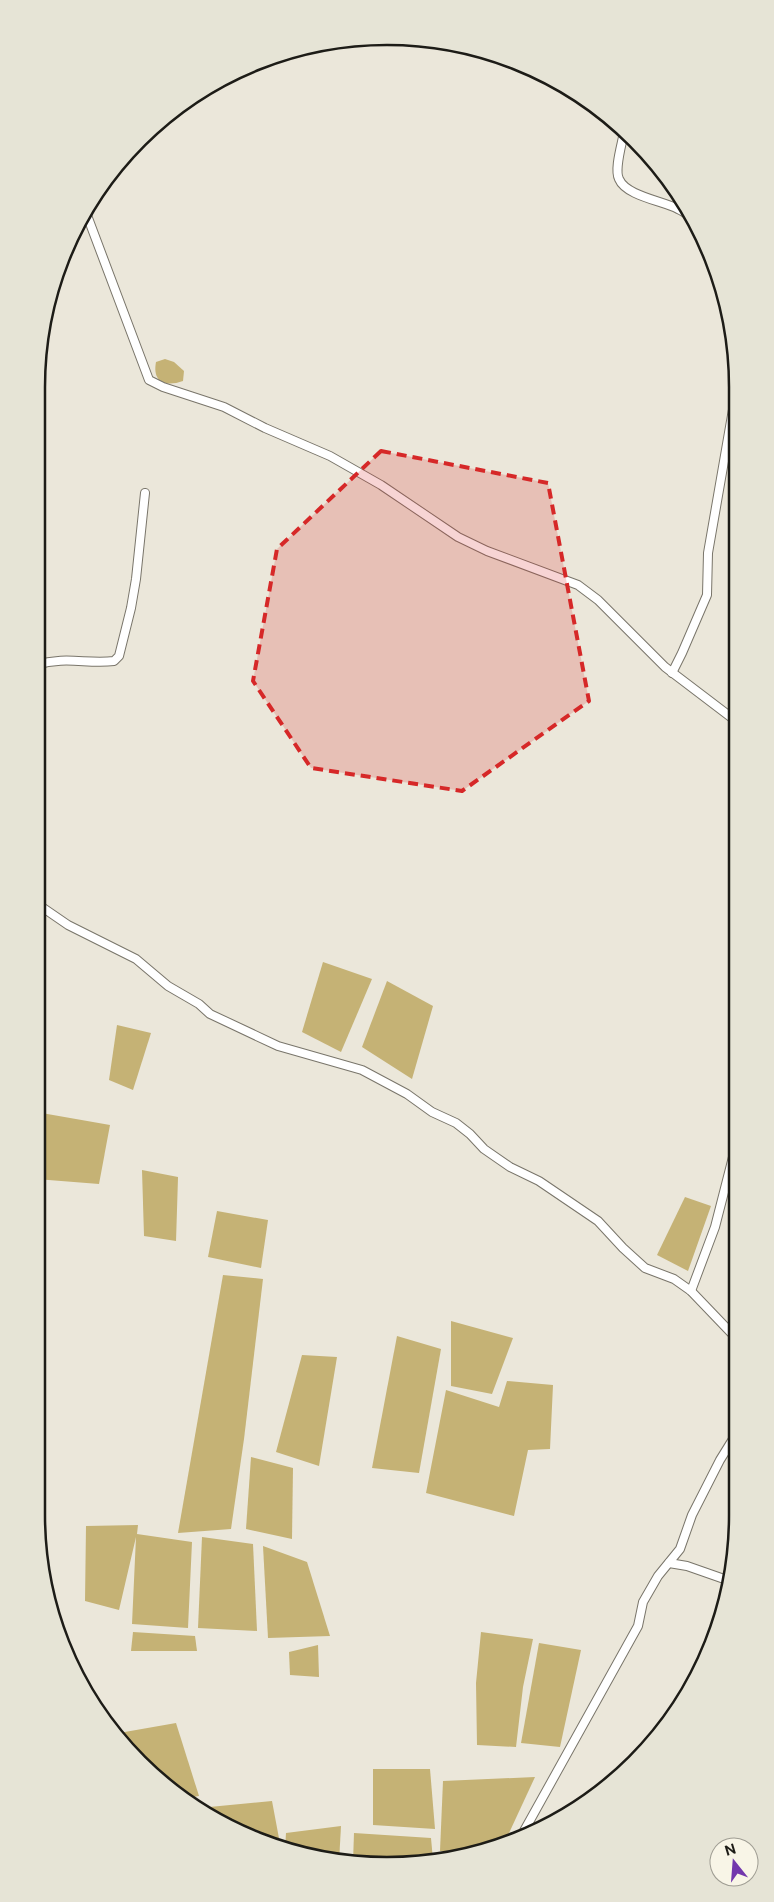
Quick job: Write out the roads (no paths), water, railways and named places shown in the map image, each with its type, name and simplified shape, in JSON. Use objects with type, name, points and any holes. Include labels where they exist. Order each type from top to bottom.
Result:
[{"type":"street","points":[[623,139],[617,171],[618,179],[624,187],[654,202],[679,209]]},
{"type":"street","points":[[89,220],[150,380],[164,387],[224,407],[265,428],[336,459],[422,512],[458,538],[486,551],[578,585],[598,600],[639,643],[672,673],[729,716]]},
{"type":"street","points":[[672,673],[707,595],[709,576],[708,553],[729,432]]},
{"type":"street","points":[[45,663],[63,660],[105,662],[114,661],[119,656],[136,579],[145,493]]},
{"type":"street","points":[[45,909],[68,925],[136,959],[168,986],[199,1004],[210,1014],[278,1046],[362,1070],[407,1094],[432,1112],[456,1123],[484,1149],[510,1167],[539,1181],[598,1221],[645,1268],[674,1279],[691,1291],[729,1331]]},
{"type":"street","points":[[691,1291],[715,1227],[729,1173]]},
{"type":"street","points":[[526,1827],[638,1626],[644,1602],[658,1576],[680,1549],[692,1515],[729,1446]]},
{"type":"street","points":[[669,1563],[687,1566],[723,1578]]}]
